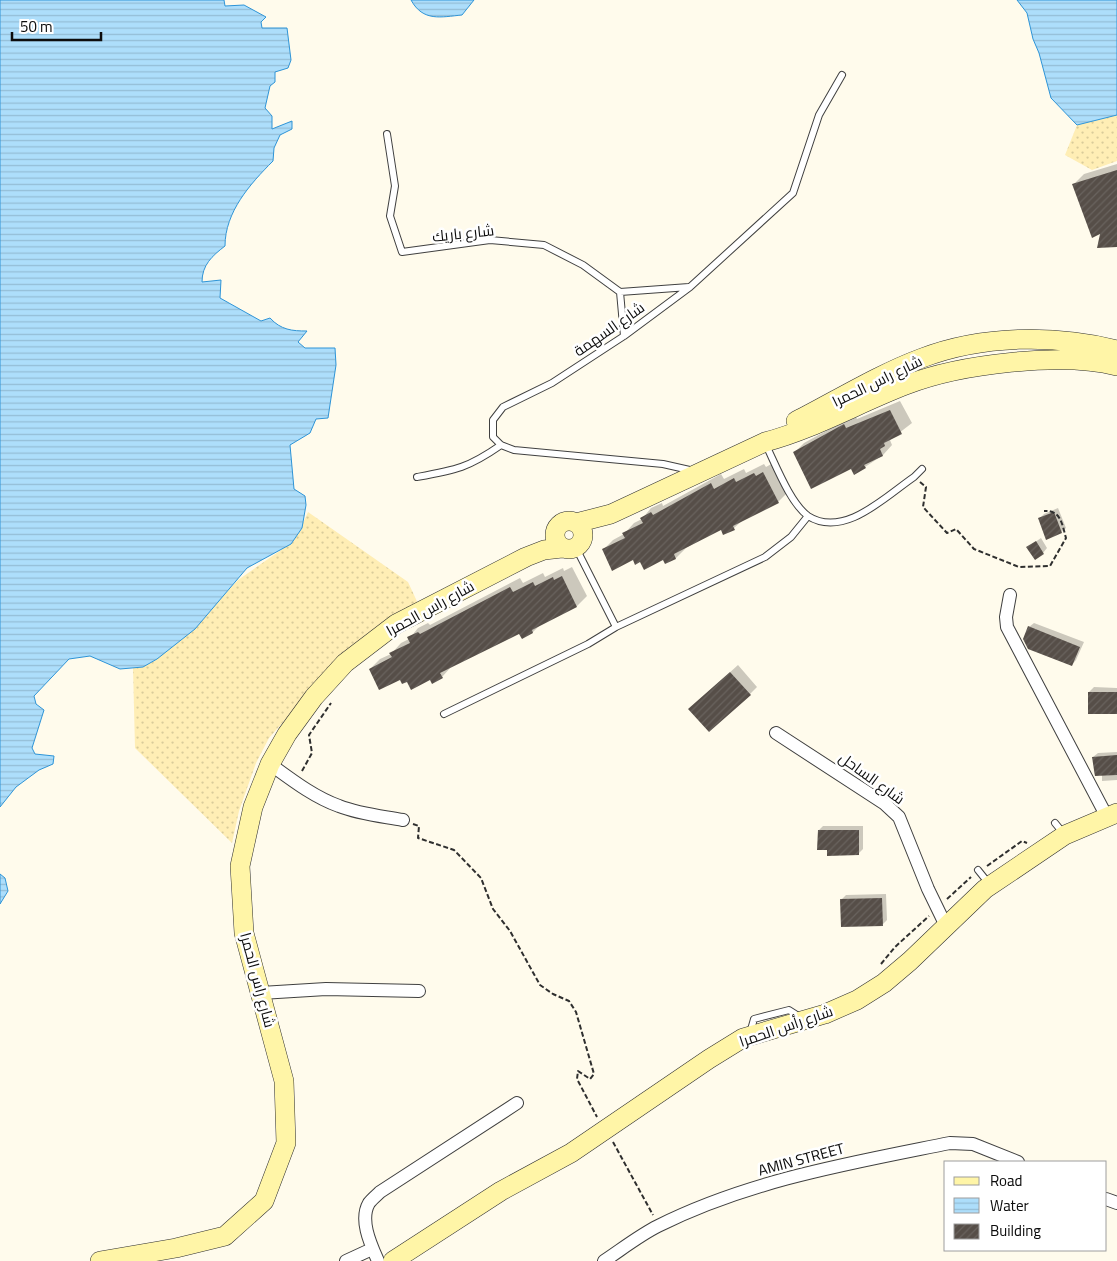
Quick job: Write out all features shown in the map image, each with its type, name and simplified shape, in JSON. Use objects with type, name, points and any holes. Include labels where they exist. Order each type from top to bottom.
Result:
[{"type":"street","name":"شارع راس الحمرا","points":[[765,442],[785,426],[922,358],[979,342],[1055,340],[1098,345],[1117,350]]},
{"type":"street","name":"شارع راس الحمرا","points":[[100,1261],[176,1248],[225,1236],[264,1201],[286,1143],[284,1081],[244,933],[240,866],[253,807],[270,764],[287,734],[314,697],[345,663],[396,624],[526,557],[570,537],[692,472],[765,442],[788,436],[906,385],[931,377],[1017,362],[1091,361],[1117,366]]},
{"type":"street","points":[[1010,595],[1006,617],[1008,627],[1112,815]]},
{"type":"street","name":"شارع الساحل","points":[[776,733],[893,810],[902,822],[946,926]]},
{"type":"street","points":[[270,764],[295,782],[338,806],[403,820]]},
{"type":"street","name":"شارع رأس الحمرا","points":[[393,1261],[501,1191],[571,1153],[709,1059],[749,1036],[804,1021],[857,1000],[884,983],[946,926],[982,876],[1043,850],[1060,829],[1112,815]]},
{"type":"street","points":[[261,993],[326,989],[419,991]]},
{"type":"street","points":[[346,1261],[375,1255],[366,1220],[368,1204],[380,1192],[517,1103]]},
{"type":"street","name":"AMIN STREET","points":[[604,1261],[665,1223],[702,1206],[794,1174],[950,1143],[973,1144],[1016,1161]]},
{"type":"lane","name":"شارع السهمة","points":[[501,445],[493,437],[492,420],[502,407],[552,384],[624,336],[690,287],[793,193],[819,115],[842,75]]},
{"type":"lane","name":"شارع باريك","points":[[387,134],[395,186],[390,216],[402,252],[490,240],[544,245],[583,265],[620,292]]},
{"type":"lane","points":[[624,336],[620,292],[690,287]]},
{"type":"lane","points":[[765,442],[785,484],[808,516],[838,523],[851,518],[914,477],[922,469]]},
{"type":"lane","points":[[417,477],[461,469],[478,462],[501,445],[514,450],[692,472]]},
{"type":"lane","points":[[444,714],[588,644],[616,627],[765,557],[791,537],[808,516]]},
{"type":"lane","points":[[570,537],[616,627]]},
{"type":"path","points":[[915,478],[926,487],[923,507],[947,533],[956,529],[974,549],[1019,567],[1050,566],[1066,538],[1058,514],[1053,511],[1044,511]]},
{"type":"path","points":[[295,782],[312,753],[309,735],[334,699]]},
{"type":"path","points":[[403,820],[419,826],[418,838],[454,850],[468,863],[481,878],[493,909],[510,931],[540,985],[553,994],[569,1001],[576,1012],[594,1074],[590,1079],[578,1071],[577,1079],[656,1219]]},
{"type":"path","points":[[881,964],[894,947],[961,885],[982,876],[1022,841],[1043,850]]},
{"type":"sand","points":[[1117,115],[1117,161],[1092,170],[1065,155],[1077,125]]},
{"type":"sand","points":[[308,512],[408,582],[421,610],[301,702],[269,738],[256,763],[239,811],[232,843],[135,748],[133,668],[180,641],[238,580],[284,548],[299,532]]},
{"type":"water","points":[[0,0],[224,0],[225,6],[244,5],[266,17],[261,22],[262,28],[287,28],[291,60],[288,68],[275,72],[275,82],[270,86],[265,108],[272,116],[272,129],[292,121],[292,129],[280,135],[274,148],[273,161],[240,199],[229,222],[225,246],[209,261],[202,276],[202,282],[221,280],[220,298],[261,321],[270,318],[278,325],[287,329],[307,331],[298,342],[305,348],[335,348],[336,365],[328,418],[316,419],[310,433],[290,445],[294,489],[305,496],[306,505],[302,528],[291,544],[247,568],[195,629],[157,659],[143,667],[120,669],[90,656],[69,659],[34,696],[36,704],[44,710],[32,748],[35,754],[54,756],[53,764],[39,770],[16,787],[0,807]]},
{"type":"water","points":[[411,0],[474,0],[462,15],[440,17],[421,12]]},
{"type":"water","points":[[1017,0],[1117,0],[1117,115],[1077,125],[1051,98],[1027,13]]},
{"type":"water","points":[[0,874],[5,878],[8,891],[0,904]]},
{"type":"building","points":[[1117,170],[1117,247],[1097,248],[1100,234],[1092,238],[1072,184]]},
{"type":"building","points":[[890,410],[902,434],[884,443],[885,446],[880,449],[883,456],[864,465],[866,468],[854,475],[851,469],[811,489],[793,452],[844,424],[846,428]]},
{"type":"building","points":[[763,472],[779,503],[733,526],[735,530],[723,535],[721,530],[674,554],[676,559],[665,564],[663,560],[644,570],[640,562],[635,565],[633,560],[612,571],[602,549],[625,538],[622,533],[643,523],[640,518],[651,512],[653,515],[711,483],[714,489],[734,478],[736,482],[754,473],[756,476]]},
{"type":"building","points":[[1054,512],[1062,533],[1046,540],[1038,518]]},
{"type":"building","points":[[1036,541],[1044,554],[1035,560],[1026,547]]},
{"type":"building","points":[[562,576],[577,607],[532,630],[533,633],[522,639],[519,634],[440,673],[443,678],[432,684],[430,680],[411,690],[407,682],[402,684],[400,680],[379,690],[369,669],[392,657],[389,653],[410,643],[407,637],[418,632],[420,634],[510,587],[513,592],[533,582],[535,586],[553,577],[554,580]]},
{"type":"building","points":[[1028,626],[1080,647],[1072,666],[1028,649],[1023,639]]},
{"type":"building","points":[[730,672],[751,695],[709,732],[688,709]]},
{"type":"building","points":[[1088,692],[1117,692],[1117,714],[1088,714]]},
{"type":"building","points":[[1117,755],[1117,775],[1095,776],[1092,757]]},
{"type":"building","points":[[818,830],[859,830],[859,855],[827,856],[827,850],[817,850]]},
{"type":"building","points":[[882,898],[883,926],[841,927],[840,899]]}]
